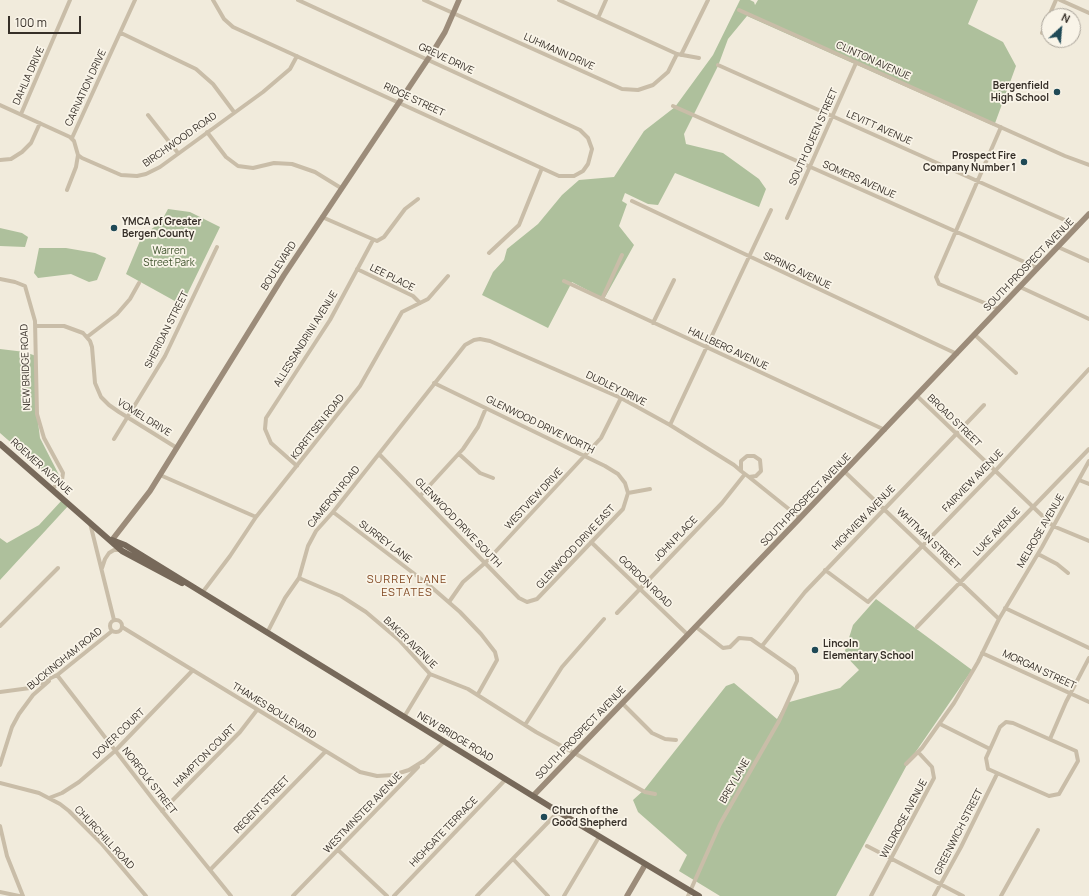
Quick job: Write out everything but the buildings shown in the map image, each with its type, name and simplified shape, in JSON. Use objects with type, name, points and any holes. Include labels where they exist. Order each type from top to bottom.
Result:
[{"type":"main road","name":"ROEMER AVENUE","points":[[0,444],[90,523]]},
{"type":"main road","name":"NEW BRIDGE ROAD","points":[[90,523],[122,550],[202,593],[689,893],[699,896]]},
{"type":"main road","name":"NEW BRIDGE ROAD","points":[[112,540],[120,542],[202,593]]},
{"type":"street","name":"DAHLIA DRIVE","points":[[21,114],[70,0]]},
{"type":"street","name":"CARNATION DRIVE","points":[[72,138],[136,0]]},
{"type":"street","name":"RIDGE STREET","points":[[213,0],[228,24],[559,176],[567,177],[583,170],[590,160],[592,149],[586,135]]},
{"type":"street","name":"GREVE DRIVE","points":[[298,0],[580,130],[586,135]]},
{"type":"street","name":"LUHMANN DRIVE","points":[[424,0],[622,89],[638,90],[653,85],[668,72],[708,0]]},
{"type":"street","name":"BOULEVARD","points":[[112,540],[142,503],[271,295],[341,188],[428,60],[442,37],[460,0]]},
{"type":"street","points":[[559,0],[679,54],[700,58]]},
{"type":"street","points":[[598,18],[606,0]]},
{"type":"street","points":[[1060,0],[1089,13]]},
{"type":"street","name":"CLINTON AVENUE","points":[[739,10],[1089,165]]},
{"type":"street","points":[[120,33],[196,69],[213,84],[234,112]]},
{"type":"street","name":"BIRCHWOOD ROAD","points":[[78,155],[114,173],[137,176],[154,171],[286,74],[297,56]]},
{"type":"street","name":"SOUTH QUEEN STREET","points":[[787,218],[856,63]]},
{"type":"street","name":"LEVITT AVENUE","points":[[718,66],[1078,226]]},
{"type":"street","points":[[0,105],[72,138],[78,155],[76,167],[67,190]]},
{"type":"street","name":"SOMERS AVENUE","points":[[673,106],[1038,268]]},
{"type":"street","points":[[148,115],[178,153]]},
{"type":"street","points":[[0,160],[10,159],[22,152],[31,143],[40,123]]},
{"type":"street","points":[[999,309],[939,284],[936,280],[936,274],[1001,127]]},
{"type":"street","points":[[207,132],[226,157],[238,166],[253,168],[274,163],[292,164],[315,172],[341,188]]},
{"type":"street","points":[[489,252],[519,225],[542,168]]},
{"type":"street","name":"ALLESSANDRINI AVENUE","points":[[297,466],[271,443],[265,429],[266,418],[330,320],[356,269],[373,240],[377,241],[384,237],[405,209],[418,199]]},
{"type":"street","name":"SPRING AVENUE","points":[[632,202],[957,354]]},
{"type":"street","points":[[670,425],[771,210]]},
{"type":"street","name":"SOUTH PROSPECT AVENUE","points":[[533,796],[845,472],[1089,214]]},
{"type":"street","points":[[322,217],[373,240]]},
{"type":"street","points":[[1058,246],[1089,261]]},
{"type":"street","name":"SHERIDAN STREET","points":[[114,439],[168,349],[217,247]]},
{"type":"street","points":[[602,299],[622,255]]},
{"type":"street","name":"LEE PLACE","points":[[356,269],[413,296],[420,303]]},
{"type":"street","name":"KORFITSEN ROAD","points":[[202,593],[230,556],[256,517],[360,386],[397,318],[408,308],[428,299],[448,276]]},
{"type":"street","name":"NEW BRIDGE ROAD","points":[[0,279],[25,286],[36,326],[37,414],[44,438],[63,473],[62,480],[52,489]]},
{"type":"street","points":[[653,323],[674,280]]},
{"type":"street","name":"HALLBERG AVENUE","points":[[564,281],[885,430]]},
{"type":"street","points":[[36,326],[64,326],[78,330],[87,337],[117,314],[130,299],[139,283]]},
{"type":"street","points":[[1020,287],[1089,319]]},
{"type":"street","points":[[975,335],[1016,373]]},
{"type":"street","name":"VOMEL DRIVE","points":[[87,337],[93,354],[94,376],[98,390],[109,405],[127,418],[177,448]]},
{"type":"street","name":"CAMERON ROAD","points":[[267,633],[285,598],[299,578],[308,546],[316,531],[333,512],[465,345],[475,339]]},
{"type":"street","name":"DUDLEY DRIVE","points":[[475,339],[490,340],[620,398],[670,425],[734,464],[743,473],[800,518]]},
{"type":"street","name":"FAIRVIEW AVENUE","points":[[825,570],[868,602],[995,471],[1089,369]]},
{"type":"street","name":"GLENWOOD DRIVE NORTH","points":[[434,383],[586,455],[618,474],[625,482],[628,493]]},
{"type":"street","name":"BROAD STREET","points":[[917,396],[1053,526]]},
{"type":"street","name":"WESTVIEW DRIVE","points":[[449,602],[463,582],[485,563],[586,455],[606,430],[620,398]]},
{"type":"street","name":"HIGHVIEW AVENUE","points":[[762,646],[790,610],[825,570],[984,405]]},
{"type":"street","points":[[420,496],[459,454],[478,427],[486,408]]},
{"type":"street","name":"LUKE AVENUE","points":[[917,627],[1032,506],[1089,449]]},
{"type":"street","name":"GLENWOOD DRIVE SOUTH","points":[[379,454],[519,598],[526,602]]},
{"type":"street","points":[[459,454],[480,473],[493,478]]},
{"type":"street","points":[[743,473],[740,464],[744,458],[750,455],[757,457],[761,463],[761,471],[756,476],[749,477]]},
{"type":"street","name":"MELROSE AVENUE","points":[[999,619],[1038,554],[1089,461]]},
{"type":"street","name":"WHITMAN STREET","points":[[845,472],[999,619]]},
{"type":"street","name":"JOHN PLACE","points":[[617,613],[722,503],[743,473]]},
{"type":"street","points":[[160,475],[256,517]]},
{"type":"street","points":[[1079,480],[1089,484]]},
{"type":"street","points":[[628,493],[650,490]]},
{"type":"street","name":"GLENWOOD DRIVE EAST","points":[[526,602],[537,599],[623,509],[628,493]]},
{"type":"street","name":"SURREY LANE","points":[[333,512],[449,602],[481,634],[497,656],[496,664],[478,694]]},
{"type":"street","points":[[90,523],[114,620]]},
{"type":"street","points":[[1053,526],[1089,541]]},
{"type":"street","name":"GORDON ROAD","points":[[591,542],[688,634]]},
{"type":"street","points":[[102,570],[105,559],[109,553],[114,550],[122,550]]},
{"type":"street","points":[[1038,554],[1057,564],[1068,573]]},
{"type":"street","points":[[0,626],[58,568]]},
{"type":"street","name":"BAKER AVENUE","points":[[299,578],[341,596],[366,612],[399,640],[430,674],[454,682],[478,694],[525,725],[574,753],[645,792],[655,794]]},
{"type":"street","points":[[1005,608],[1089,648]]},
{"type":"street","points":[[525,725],[562,667],[604,619]]},
{"type":"street","points":[[906,764],[918,752],[940,724],[969,679],[999,619]]},
{"type":"street","points":[[114,620],[121,623],[122,627],[117,632],[112,631],[109,625],[114,620]]},
{"type":"street","name":"THAMES BOULEVARD","points":[[122,627],[352,769],[377,776],[401,773],[425,760]]},
{"type":"street","points":[[696,627],[723,648],[730,647],[736,640],[743,637],[751,639],[762,646]]},
{"type":"street","name":"BUCKINGHAM ROAD","points":[[0,765],[12,727],[19,714],[33,695],[112,631]]},
{"type":"street","name":"BREY LANE","points":[[689,893],[720,824],[779,722],[797,681],[797,675],[794,669],[762,646]]},
{"type":"street","name":"MORGAN STREET","points":[[982,653],[1089,702]]},
{"type":"street","points":[[1050,739],[1089,658]]},
{"type":"street","name":"DOVER COURT","points":[[49,798],[62,793],[79,782],[115,751],[193,670]]},
{"type":"street","points":[[404,717],[430,674]]},
{"type":"street","points":[[0,692],[30,688],[57,675]]},
{"type":"street","name":"NORFOLK STREET","points":[[57,675],[162,811],[231,896]]},
{"type":"street","points":[[622,703],[652,733],[665,739],[676,740]]},
{"type":"street","name":"HAMPTON COURT","points":[[162,811],[240,732],[257,710]]},
{"type":"street","points":[[1006,722],[1013,723],[1072,748],[1078,758],[1059,794],[1049,796],[991,771],[986,766],[986,758],[990,749],[1000,726],[1006,722]]},
{"type":"street","points":[[940,724],[990,749]]},
{"type":"street","name":"WESTMINSTER AVENUE","points":[[294,896],[444,742]]},
{"type":"street","name":"REGENT STREET","points":[[210,870],[325,752]]},
{"type":"street","name":"WILDROSE AVENUE","points":[[871,896],[934,778],[934,770],[918,752]]},
{"type":"street","name":"GREENWICH STREET","points":[[934,896],[961,847],[997,774]]},
{"type":"street","name":"HIGHGATE TERRACE","points":[[394,896],[506,779]]},
{"type":"street","name":"CHURCHILL ROAD","points":[[0,783],[49,798],[69,811],[89,830],[146,896]]},
{"type":"street","points":[[477,896],[558,812]]},
{"type":"street","points":[[0,826],[7,856],[22,896]]},
{"type":"street","points":[[1001,896],[1038,830]]},
{"type":"street","points":[[564,896],[599,837]]},
{"type":"street","points":[[867,846],[963,896]]},
{"type":"street","points":[[338,850],[387,896]]},
{"type":"street","points":[[513,859],[548,896]]},
{"type":"street","points":[[627,896],[645,865]]},
{"type":"street","points":[[0,892],[19,896]]},
{"type":"green space","points":[[740,0],[750,0],[754,2],[755,5],[758,0],[978,0],[968,24],[1003,42],[1016,66],[994,126],[747,16],[728,39],[718,66],[684,134],[686,144],[723,153],[759,179],[766,189],[759,207],[675,173],[658,205],[648,204],[625,193],[622,201],[627,204],[619,226],[634,245],[604,299],[572,282],[548,328],[482,295],[493,272],[504,260],[507,249],[538,224],[562,195],[579,180],[614,177],[644,131],[675,107],[713,55]]},
{"type":"green space","name":"Warren Street Park","points":[[168,209],[190,212],[220,227],[182,305],[126,274],[142,236],[161,222]]},
{"type":"green space","points":[[0,228],[22,233],[28,237],[25,247],[0,246]]},
{"type":"green space","points":[[39,248],[66,248],[95,253],[106,258],[97,280],[89,282],[71,274],[38,278],[34,273]]},
{"type":"green space","points":[[0,349],[25,352],[36,356],[37,414],[40,438],[59,475],[59,480],[55,481],[0,433]]},
{"type":"green space","points":[[63,499],[69,505],[0,580],[0,538],[7,543],[39,525]]},
{"type":"green space","points":[[876,599],[972,670],[908,763],[836,896],[720,896],[679,871],[687,855],[638,812],[633,800],[644,790],[726,686],[734,683],[777,719],[786,703],[840,688],[859,670],[844,654],[853,625]]},
{"type":"place","name":"Bergenfield High School","points":[[1057,92]]},
{"type":"place","name":"Prospect Fire Company Number 1","points":[[1024,162]]},
{"type":"place","name":"YMCA of Greater Bergen County","points":[[114,228]]},
{"type":"place","name":"Lincoln Elementary School","points":[[815,650]]},
{"type":"place","name":"Church of the Good Shepherd","points":[[544,817]]},
{"type":"district","name":"SURREY LANE ESTATES","points":[[407,586]]}]
